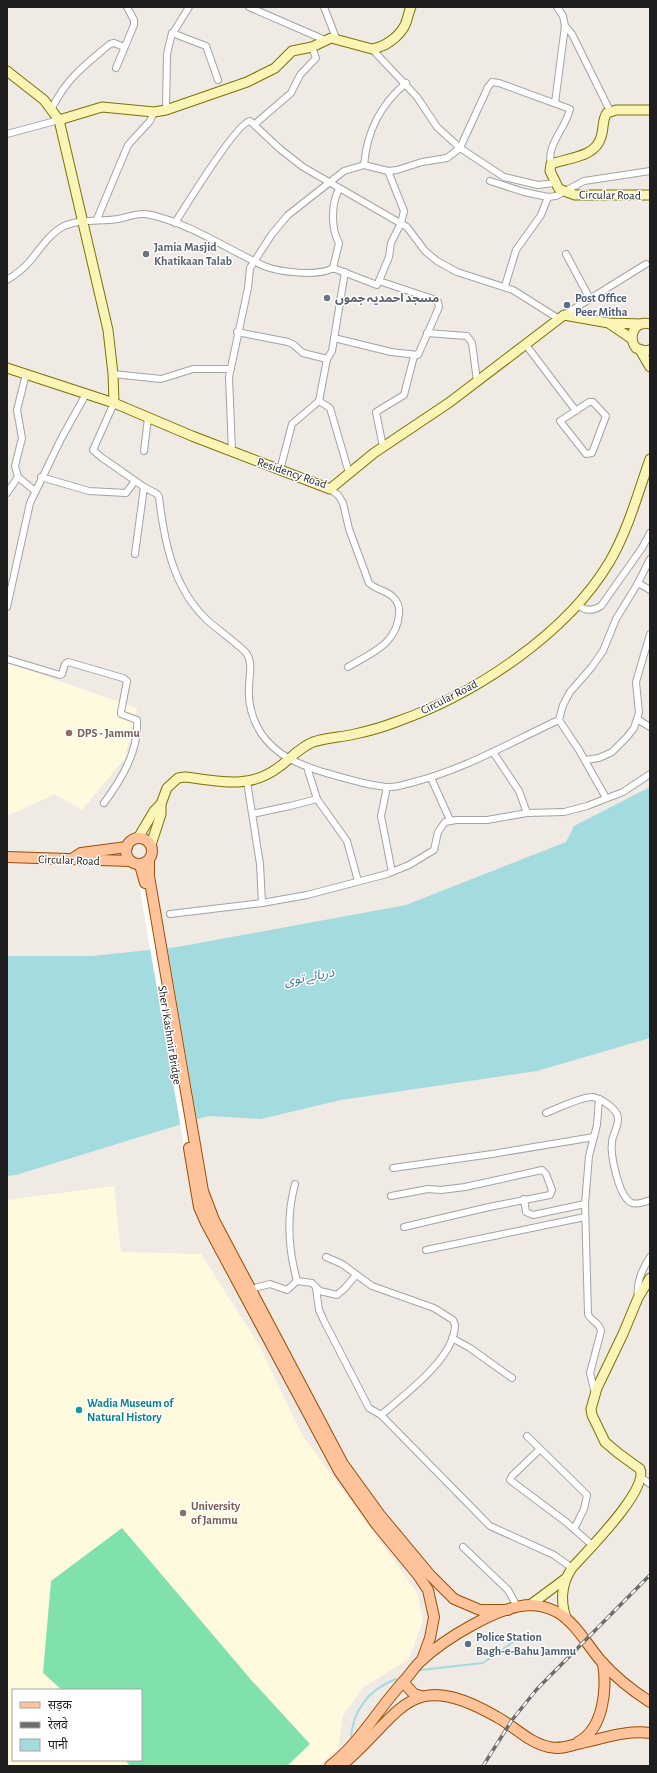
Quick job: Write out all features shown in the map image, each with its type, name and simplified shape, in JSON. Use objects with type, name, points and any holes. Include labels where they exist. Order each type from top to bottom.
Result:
[{"type":"main road","points":[[59,120],[102,107],[154,112],[166,110],[246,82],[275,68],[292,51],[312,47],[325,40],[336,38],[372,49],[393,40],[400,33],[411,7]]},
{"type":"main road","points":[[7,71],[44,100],[52,108],[59,120],[108,330],[113,374],[114,403]]},
{"type":"main road","points":[[555,182],[550,171],[552,164],[581,155],[596,146],[602,136],[605,115],[610,111],[650,110]]},
{"type":"main road","name":"Circular Road","points":[[555,182],[559,189],[564,192],[582,195],[650,196]]},
{"type":"main road","points":[[562,317],[609,323],[646,324]]},
{"type":"main road","name":"Residency Road","points":[[7,368],[114,403],[232,452],[330,489],[383,447],[477,381],[562,317]]},
{"type":"main road","points":[[609,323],[632,339]]},
{"type":"main road","points":[[646,324],[634,329],[632,339],[633,344],[640,350],[650,367]]},
{"type":"main road","points":[[640,350],[650,350]]},
{"type":"main road","name":"Circular Road","points":[[161,804],[168,788],[178,778],[185,777],[247,782],[269,774],[296,751],[315,742],[382,727],[432,708],[453,698],[526,651],[554,628],[578,605],[601,575],[618,545],[650,459]]},
{"type":"main road","points":[[161,804],[161,814],[151,845],[152,855],[140,862],[127,857],[127,847],[131,841],[138,838],[154,811],[161,804]]},
{"type":"main road","points":[[138,838],[143,839],[151,845]]},
{"type":"main road","points":[[72,859],[81,853],[127,847]]},
{"type":"main road","name":"Circular Road","points":[[7,857],[140,862]]},
{"type":"main road","name":"Sher I Kashmir Bridge","points":[[140,862],[146,877],[200,1192]]},
{"type":"main road","points":[[200,1192],[343,1464],[380,1515],[430,1575],[454,1599],[480,1610],[513,1609]]},
{"type":"main road","points":[[200,1192],[199,1207],[206,1223],[339,1471],[376,1524],[418,1575],[428,1590],[434,1617],[430,1638],[422,1660]]},
{"type":"main road","points":[[530,1605],[565,1579],[572,1568],[630,1500],[641,1477],[641,1472],[637,1465],[611,1448],[598,1430],[591,1409],[595,1393],[638,1298],[650,1278]]},
{"type":"main road","points":[[565,1579],[562,1597],[563,1610],[567,1620]]},
{"type":"main road","points":[[368,1734],[394,1690],[422,1660],[453,1637],[480,1621],[513,1609],[530,1605],[548,1608],[567,1620],[603,1663],[650,1702]]},
{"type":"main road","points":[[573,1745],[588,1735],[598,1718],[604,1684],[603,1663]]},
{"type":"main road","points":[[403,1682],[414,1694],[421,1696],[445,1695],[466,1701],[496,1716],[543,1746],[560,1748],[625,1733],[650,1734]]},
{"type":"main road","points":[[338,1764],[368,1734],[398,1709],[421,1696]]},
{"type":"street","points":[[116,68],[134,22],[127,7]]},
{"type":"street","points":[[166,110],[167,54],[170,38],[189,7]]},
{"type":"street","points":[[249,7],[325,40]]},
{"type":"street","points":[[324,7],[336,38]]},
{"type":"street","points":[[555,103],[565,26],[563,16],[557,7]]},
{"type":"street","points":[[565,26],[572,34],[610,111]]},
{"type":"street","points":[[173,33],[206,46],[218,80]]},
{"type":"street","points":[[52,108],[69,79],[110,44],[124,47]]},
{"type":"street","points":[[255,124],[293,91],[300,75],[316,58],[312,47]]},
{"type":"street","points":[[372,49],[406,83],[437,127],[460,148],[504,177],[538,185],[555,182]]},
{"type":"street","points":[[232,452],[228,383],[237,332],[248,288],[250,268],[253,260],[288,215],[344,171],[364,165],[388,171],[397,170],[422,162],[444,159],[460,148],[488,87],[492,82],[568,107],[570,110],[564,127],[557,136],[551,152],[552,164]]},
{"type":"street","points":[[364,165],[370,132],[389,99],[406,83]]},
{"type":"street","points":[[96,219],[128,145],[150,121],[154,112]]},
{"type":"street","points":[[7,134],[59,120]]},
{"type":"street","points":[[175,223],[228,142],[247,121],[250,121],[290,158],[339,189],[401,223],[413,233],[425,251],[437,261],[457,272],[505,286],[562,317],[646,264]]},
{"type":"street","points":[[7,280],[29,262],[55,232],[64,226],[83,220],[119,219],[140,214],[149,214],[175,223],[272,268],[294,272],[316,272],[333,268],[375,285],[379,282],[389,257],[391,243],[401,223],[404,210],[388,171]]},
{"type":"street","points":[[490,181],[524,192],[548,197],[564,192],[584,181],[650,171]]},
{"type":"street","points":[[333,268],[339,243],[335,237],[333,208],[339,189]]},
{"type":"street","points":[[505,286],[516,250],[540,215],[548,197]]},
{"type":"street","points":[[566,254],[590,299]]},
{"type":"street","points":[[280,470],[292,424],[319,401],[327,359],[331,355],[344,272]]},
{"type":"street","points":[[334,338],[391,352],[414,356],[419,354],[439,307],[438,302],[379,282]]},
{"type":"street","points":[[237,332],[291,344],[303,353],[327,359]]},
{"type":"street","points":[[427,333],[467,336],[472,343],[477,381]]},
{"type":"street","points":[[526,345],[576,411]]},
{"type":"street","points":[[383,447],[376,412],[404,395],[414,356]]},
{"type":"street","points":[[113,374],[161,379],[193,369],[231,369]]},
{"type":"street","points":[[26,374],[17,410],[22,432],[21,446],[15,466],[18,477],[35,491]]},
{"type":"street","points":[[7,607],[30,503],[41,477],[86,394]]},
{"type":"street","points":[[319,401],[330,408],[349,473]]},
{"type":"street","points":[[593,402],[606,416],[592,453],[586,454],[560,421],[576,411],[587,403],[593,402]]},
{"type":"street","points":[[114,403],[93,450],[135,481],[159,495],[170,557],[175,572],[191,601],[216,628],[246,653],[250,664],[249,701],[255,722],[269,743],[288,759],[307,767],[356,781],[387,787],[431,778],[457,768],[559,720]]},
{"type":"street","points":[[144,451],[148,418]]},
{"type":"street","points":[[7,493],[18,477]]},
{"type":"street","points":[[41,477],[89,491],[111,491],[122,494],[126,493],[135,481]]},
{"type":"street","points":[[135,554],[144,487]]},
{"type":"street","points":[[330,489],[338,495],[343,503],[349,529],[370,583],[374,587],[387,592],[394,597],[399,609],[397,627],[390,640],[348,667]]},
{"type":"street","points":[[578,605],[582,609],[588,610],[596,609],[600,606],[649,538]]},
{"type":"street","points":[[606,798],[586,760],[559,720],[563,705],[570,692],[599,658],[616,619],[638,583],[650,559]]},
{"type":"street","points":[[638,583],[650,590]]},
{"type":"street","points":[[586,760],[599,758],[612,752],[632,732],[639,709],[636,682],[650,634]]},
{"type":"street","points":[[7,659],[60,675],[62,674],[65,664],[68,662],[123,678],[127,681],[121,714],[137,720],[135,744],[122,777],[104,804]]},
{"type":"street","points":[[637,719],[650,727]]},
{"type":"street","points":[[493,752],[519,790],[527,813]]},
{"type":"street","points":[[307,767],[317,799],[344,836],[358,882]]},
{"type":"street","points":[[170,914],[262,903],[307,895],[358,882],[392,872],[409,865],[434,850],[440,827],[445,822],[450,820],[486,820],[527,813],[564,812],[628,789],[650,774]]},
{"type":"street","points":[[431,778],[450,820]]},
{"type":"street","points":[[247,782],[260,864],[262,903]]},
{"type":"street","points":[[387,787],[381,816],[392,872]]},
{"type":"street","points":[[252,814],[317,799]]},
{"type":"street","points":[[546,1113],[589,1097],[599,1099],[614,1110],[618,1118],[612,1141],[612,1154],[620,1185],[627,1201],[636,1204],[650,1200]]},
{"type":"street","points":[[595,1393],[590,1373],[601,1331],[595,1321],[588,1314],[585,1204],[589,1156],[597,1125],[599,1099]]},
{"type":"street","points":[[393,1168],[492,1154],[594,1137]]},
{"type":"street","points":[[391,1196],[428,1190],[459,1188],[537,1171],[544,1171],[552,1194],[524,1199],[404,1227]]},
{"type":"street","points":[[295,1184],[290,1204],[288,1230],[292,1263],[303,1282],[324,1292],[340,1294],[356,1275]]},
{"type":"street","points":[[524,1199],[526,1212],[533,1215],[585,1204]]},
{"type":"street","points":[[426,1250],[585,1217]]},
{"type":"street","points":[[326,1257],[342,1264],[372,1286],[425,1304],[443,1313],[454,1322],[455,1330],[452,1338],[435,1367],[381,1415]]},
{"type":"street","points":[[638,1298],[638,1281],[642,1270],[650,1257]]},
{"type":"street","points":[[251,1289],[270,1284],[287,1290],[303,1282]]},
{"type":"street","points":[[316,1288],[319,1310],[365,1403],[369,1408],[381,1415],[490,1526],[554,1555],[572,1568]]},
{"type":"street","points":[[452,1338],[470,1348],[512,1378]]},
{"type":"street","points":[[527,1436],[539,1450],[587,1495],[584,1509],[574,1529]]},
{"type":"street","points":[[539,1450],[512,1476],[510,1480],[574,1529],[592,1545]]},
{"type":"street","points":[[641,1477],[650,1484]]},
{"type":"street","points":[[463,1547],[508,1590],[513,1609]]},
{"type":"shaded area","name":"DPS - Jammu","points":[[7,663],[137,708],[125,758],[82,810],[55,794],[7,816]]},
{"type":"shaded area","name":"University of Jammu","points":[[114,1186],[121,1252],[201,1254],[259,1345],[301,1433],[417,1592],[423,1620],[409,1659],[362,1688],[343,1716],[338,1749],[318,1766],[7,1766],[7,1200]]},
{"type":"green space","points":[[122,1528],[253,1682],[310,1744],[287,1766],[130,1766],[126,1761],[142,1761],[142,1689],[61,1689],[43,1673],[51,1581]]},
{"type":"water","name":"دریائے توی","points":[[650,787],[650,1038],[537,1071],[341,1100],[261,1119],[208,1116],[16,1175],[7,1176],[7,956],[92,956],[177,947],[406,905],[566,842],[574,826]]},
{"type":"pier","points":[[155,875],[209,1190],[192,1193],[138,878]]},
{"type":"waterway","points":[[421,1670],[483,1663],[513,1642]]},
{"type":"waterway","points":[[351,1741],[354,1720],[363,1703],[370,1695],[386,1683],[396,1679]]},
{"type":"railway","points":[[483,1766],[512,1720],[537,1689],[650,1575]]},
{"type":"place","name":"Jamia Masjid Khatikaan Talab","points":[[146,254]]},
{"type":"place","name":"مسجد احمدیہ جموں","points":[[327,298]]},
{"type":"place","name":"Post Office Peer Mitha","points":[[567,305]]},
{"type":"place","name":"DPS - Jammu","points":[[69,733]]},
{"type":"place","name":"Wadia Museum of Natural History","points":[[79,1410]]},
{"type":"place","name":"University of Jammu","points":[[183,1513]]},
{"type":"place","name":"Police Station Bagh-e-Bahu Jammu","points":[[468,1644]]}]
